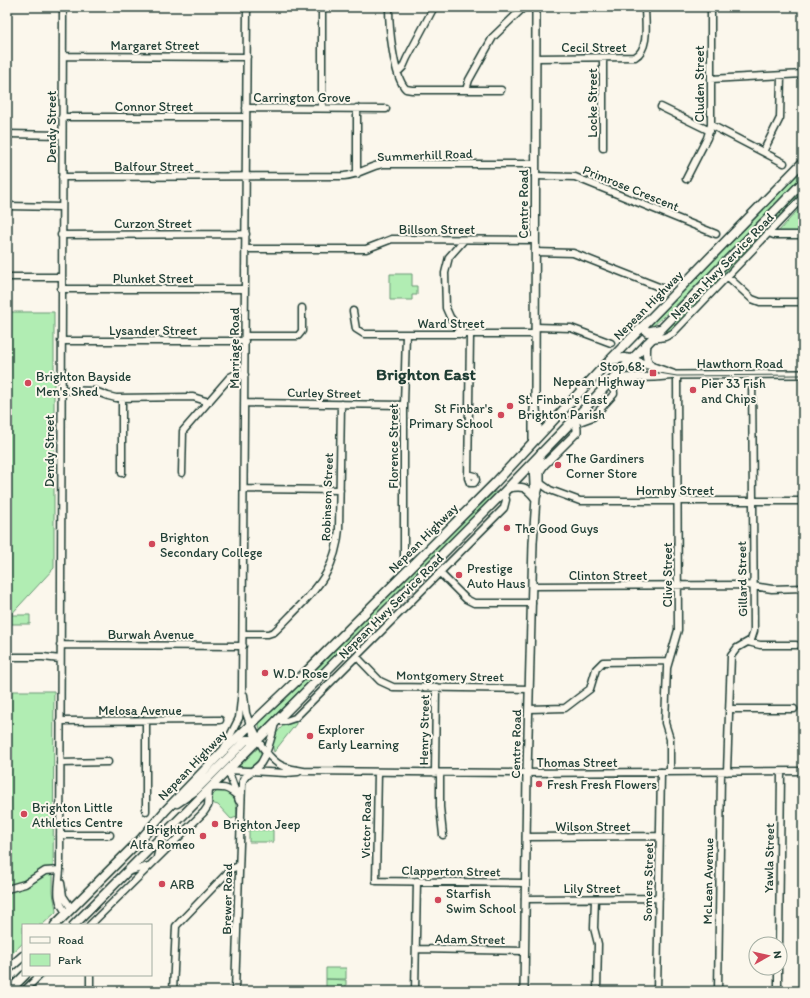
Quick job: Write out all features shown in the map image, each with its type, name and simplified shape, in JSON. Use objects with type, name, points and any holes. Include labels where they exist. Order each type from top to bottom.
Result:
[{"type":"highway","name":"Nepean Highway","points":[[56,924],[140,840],[167,808],[222,751],[305,673],[495,483],[643,326],[803,162]]},
{"type":"highway","name":"Nepean Highway","points":[[77,922],[163,836],[207,787],[228,770],[506,490],[803,182]]},
{"type":"highway","points":[[643,326],[647,332],[661,328]]},
{"type":"highway","points":[[611,360],[623,358],[631,359]]},
{"type":"highway","name":"Centre Road","points":[[539,435],[540,454]]},
{"type":"highway","name":"Centre Road","points":[[533,442],[533,462]]},
{"type":"highway","points":[[495,483],[506,490]]},
{"type":"highway","points":[[248,726],[258,740]]},
{"type":"highway","points":[[167,808],[192,793],[207,787],[225,761],[247,740],[258,740]]},
{"type":"highway","points":[[222,751],[228,770]]},
{"type":"highway","points":[[91,890],[96,894],[104,895]]},
{"type":"highway","points":[[69,911],[77,922]]},
{"type":"highway","points":[[7,970],[22,957]]},
{"type":"highway","points":[[9,991],[24,976]]},
{"type":"main road","name":"Centre Road","points":[[533,442],[535,400],[536,8]]},
{"type":"main road","points":[[649,341],[646,356],[654,368]]},
{"type":"main road","name":"Hawthorn Road","points":[[631,359],[677,375]]},
{"type":"main road","name":"Hawthorn Road","points":[[614,378],[677,375],[803,374]]},
{"type":"main road","name":"Centre Road","points":[[535,400],[539,421],[539,435]]},
{"type":"main road","points":[[540,472],[544,465],[577,432],[578,429],[575,418]]},
{"type":"main road","name":"Centre Road","points":[[524,991],[527,773],[533,537],[536,500],[540,483],[540,454]]},
{"type":"main road","name":"Centre Road","points":[[533,462],[536,500]]},
{"type":"main road","points":[[506,490],[524,488],[528,490],[536,500]]},
{"type":"street","name":"Dendy Street","points":[[63,7],[61,207],[60,871],[58,897],[61,906],[69,911]]},
{"type":"street","name":"Marriage Road","points":[[222,751],[238,720],[242,690],[247,7]]},
{"type":"street","points":[[322,7],[322,108]]},
{"type":"street","points":[[389,7],[389,28],[397,69],[404,87],[409,90],[501,90]]},
{"type":"street","points":[[397,69],[407,58],[434,7]]},
{"type":"street","name":"Cecil Street","points":[[536,58],[635,57],[643,50],[645,44],[645,7]]},
{"type":"street","name":"Cluden Street","points":[[686,179],[710,128],[710,7]]},
{"type":"street","points":[[468,90],[468,83],[493,37],[523,9],[536,8]]},
{"type":"street","name":"Margaret Street","points":[[62,56],[247,57]]},
{"type":"street","name":"Locke Street","points":[[603,58],[603,148]]},
{"type":"street","points":[[711,79],[803,74]]},
{"type":"street","points":[[763,152],[780,118],[781,76]]},
{"type":"street","points":[[661,107],[784,162]]},
{"type":"street","name":"Carrington Grove","points":[[246,108],[386,108]]},
{"type":"street","name":"Carrington Grove","points":[[358,108],[358,174]]},
{"type":"street","name":"Connor Street","points":[[62,117],[246,117]]},
{"type":"street","points":[[7,134],[62,135]]},
{"type":"street","name":"Summerhill Road","points":[[246,176],[344,176],[358,174],[374,166],[383,164],[535,164]]},
{"type":"street","name":"Balfour Street","points":[[62,177],[246,176]]},
{"type":"street","name":"Primrose Crescent","points":[[535,176],[575,177],[716,234]]},
{"type":"street","name":"Nepean Hwy Service Road","points":[[649,341],[672,334],[803,197]]},
{"type":"street","points":[[7,206],[61,207]]},
{"type":"street","points":[[769,233],[774,235],[803,235]]},
{"type":"street","name":"Curzon Street","points":[[61,234],[246,234]]},
{"type":"street","name":"Billson Street","points":[[246,249],[366,249],[390,240],[535,240]]},
{"type":"street","points":[[463,335],[450,317],[446,308],[446,273],[449,257],[464,240]]},
{"type":"street","points":[[535,252],[572,252],[664,289]]},
{"type":"street","points":[[727,276],[754,301],[803,302]]},
{"type":"street","points":[[7,277],[61,277]]},
{"type":"street","name":"Plunket Street","points":[[61,289],[245,289]]},
{"type":"street","name":"Lysander Street","points":[[61,341],[245,339],[298,336],[302,331],[302,308]]},
{"type":"street","name":"Ward Street","points":[[353,311],[356,329],[361,333],[367,334],[470,335],[571,328],[611,343]]},
{"type":"street","name":"Florence Street","points":[[404,557],[404,405],[406,334]]},
{"type":"street","points":[[468,474],[470,335]]},
{"type":"street","points":[[182,473],[183,431],[230,377],[234,375],[245,375]]},
{"type":"street","name":"Clive Street","points":[[670,772],[670,739],[665,723],[667,668],[677,634],[677,375]]},
{"type":"street","name":"Gillard Street","points":[[748,642],[754,631],[752,375]]},
{"type":"street","points":[[575,418],[582,421],[593,417],[614,394],[614,378]]},
{"type":"street","points":[[61,390],[95,391],[108,396],[122,398],[193,398],[209,402]]},
{"type":"street","points":[[122,398],[122,473]]},
{"type":"street","name":"Curley Street","points":[[244,404],[404,405]]},
{"type":"street","name":"Robinson Street","points":[[243,634],[273,633],[311,595],[320,584],[332,563],[337,547],[339,530],[341,404]]},
{"type":"street","name":"Hornby Street","points":[[540,483],[550,490],[580,502],[803,500]]},
{"type":"street","points":[[244,489],[340,490]]},
{"type":"street","name":"Nepean Hwy Service Road","points":[[276,722],[286,721],[296,717],[440,573],[504,508],[506,490]]},
{"type":"street","points":[[536,500],[541,492],[550,490]]},
{"type":"street","points":[[440,573],[466,599],[474,603],[532,603]]},
{"type":"street","name":"Clinton Street","points":[[532,586],[747,585],[772,589],[803,588]]},
{"type":"street","points":[[724,772],[731,656],[737,648],[748,642],[760,645],[796,645]]},
{"type":"street","name":"Burwah Avenue","points":[[60,645],[243,646]]},
{"type":"street","points":[[7,657],[60,657]]},
{"type":"street","name":"Montgomery Street","points":[[356,657],[380,681],[390,686],[529,689]]},
{"type":"street","points":[[529,709],[565,708],[590,689],[596,669],[603,662],[668,661]]},
{"type":"street","name":"Henry Street","points":[[436,687],[438,773],[443,835]]},
{"type":"street","name":"Marriage Road","points":[[242,690],[248,726]]},
{"type":"street","points":[[729,709],[794,709]]},
{"type":"street","points":[[240,711],[241,719],[248,726]]},
{"type":"street","name":"Melosa Avenue","points":[[60,721],[220,720]]},
{"type":"street","points":[[146,721],[146,811]]},
{"type":"street","name":"Brewer Road","points":[[236,991],[240,807],[242,782],[246,775],[260,764],[276,722]]},
{"type":"street","name":"Thomas Street","points":[[258,740],[266,751],[281,766],[304,771]]},
{"type":"street","points":[[60,763],[108,762]]},
{"type":"street","name":"Brewer Road","points":[[228,770],[240,807]]},
{"type":"street","name":"Thomas Street","points":[[228,770],[286,773],[304,771],[438,773],[803,771]]},
{"type":"street","name":"Victor Road","points":[[376,880],[378,772]]},
{"type":"street","name":"Somers Street","points":[[657,991],[661,772]]},
{"type":"street","name":"McLean Avenue","points":[[718,991],[724,772]]},
{"type":"street","name":"Yawla Street","points":[[779,936],[781,772]]},
{"type":"street","points":[[91,924],[207,808],[209,805],[207,787],[227,788],[238,798]]},
{"type":"street","points":[[60,835],[110,834]]},
{"type":"street","points":[[127,872],[145,868],[153,863],[158,854],[163,836]]},
{"type":"street","name":"Wilson Street","points":[[526,837],[660,836]]},
{"type":"street","points":[[173,991],[176,926],[229,872],[239,869]]},
{"type":"street","points":[[7,889],[25,884],[45,871],[60,871]]},
{"type":"street","name":"Clapperton Street","points":[[376,880],[525,883]]},
{"type":"street","points":[[415,991],[417,881]]},
{"type":"street","name":"Lily Street","points":[[525,899],[659,898]]},
{"type":"street","points":[[595,899],[594,931],[598,944],[597,991]]},
{"type":"street","name":"Adam Street","points":[[416,949],[524,951]]},
{"type":"street","points":[[24,991],[39,976]]},
{"type":"street","points":[[90,976],[90,991]]},
{"type":"street","points":[[778,976],[778,991]]},
{"type":"green space","points":[[803,169],[803,175],[687,295],[652,327],[647,329]]},
{"type":"green space","points":[[803,189],[803,193],[673,331],[661,336]]},
{"type":"green space","points":[[803,204],[803,216],[801,217],[803,221],[803,233],[778,232]]},
{"type":"green space","points":[[390,274],[412,274],[412,286],[417,286],[417,295],[412,295],[412,300],[390,300]]},
{"type":"green space","points":[[7,312],[54,312],[54,568],[7,619]]},
{"type":"green space","points":[[494,492],[498,492],[260,730],[260,722],[300,685]]},
{"type":"green space","points":[[11,615],[30,615],[30,624],[11,624]]},
{"type":"green space","points":[[7,691],[54,691],[53,891],[56,912],[43,924],[22,924],[22,944],[7,958]]},
{"type":"green space","points":[[296,722],[296,724],[274,752],[272,744],[275,736],[282,727]]},
{"type":"green space","points":[[259,747],[261,755],[258,762],[250,767],[239,766]]},
{"type":"green space","points":[[218,790],[228,792],[234,798],[237,817],[231,819],[218,805],[211,803],[212,796]]},
{"type":"green space","points":[[249,830],[273,830],[273,842],[249,842]]},
{"type":"green space","points":[[326,968],[346,968],[346,979],[326,979]]},
{"type":"green space","points":[[326,979],[346,980],[346,991],[326,990]]},
{"type":"tram line","points":[[635,369],[677,376],[803,375]]},
{"type":"place","name":"Stop 68: Nepean Highway","points":[[653,373]]},
{"type":"place","name":"Brighton Bayside Men's Shed","points":[[28,383]]},
{"type":"place","name":"Pier 33 Fish and Chips","points":[[693,390]]},
{"type":"place","name":"St. Finbar's East Brighton Parish","points":[[510,406]]},
{"type":"place","name":"St Finbar's Primary School","points":[[501,415]]},
{"type":"place","name":"The Gardiners Corner Store","points":[[558,465]]},
{"type":"place","name":"The Good Guys","points":[[507,528]]},
{"type":"place","name":"Brighton Secondary College","points":[[152,544]]},
{"type":"place","name":"Prestige Auto Haus","points":[[459,575]]},
{"type":"place","name":"W.D. Rose","points":[[265,673]]},
{"type":"place","name":"Explorer Early Learning","points":[[310,736]]},
{"type":"place","name":"Fresh Fresh Flowers","points":[[539,784]]},
{"type":"place","name":"Brighton Little Athletics Centre","points":[[24,814]]},
{"type":"place","name":"Brighton Jeep","points":[[215,824]]},
{"type":"place","name":"Brighton Alfa Romeo","points":[[203,836]]},
{"type":"place","name":"ARB","points":[[162,884]]},
{"type":"place","name":"Starfish Swim School","points":[[438,900]]},
{"type":"district","name":"Brighton East","points":[[426,374]]}]
